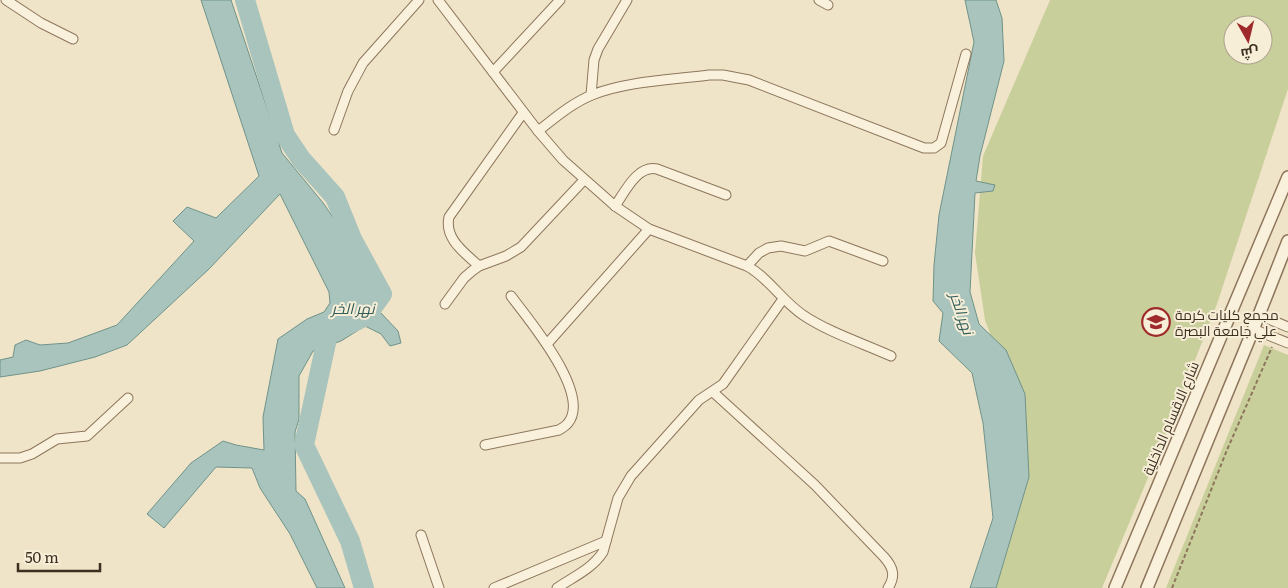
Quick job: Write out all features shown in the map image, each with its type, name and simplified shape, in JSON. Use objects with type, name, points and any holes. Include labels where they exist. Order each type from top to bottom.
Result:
[{"type":"street","points":[[6,0],[41,23],[73,39]]},
{"type":"street","points":[[334,130],[348,91],[363,63],[419,0]]},
{"type":"street","points":[[493,72],[560,0]]},
{"type":"street","points":[[591,95],[594,60],[598,49],[627,0]]},
{"type":"street","points":[[819,0],[828,5]]},
{"type":"street","points":[[443,2],[538,132],[563,160],[614,206],[649,229],[747,266],[761,275],[783,299],[815,322],[891,356]]},
{"type":"street","points":[[538,132],[563,112],[591,95],[610,89],[699,76],[723,75],[749,80],[924,148],[934,148],[941,142],[966,54]]},
{"type":"street","points":[[479,266],[453,241],[448,233],[447,225],[449,218],[524,113]]},
{"type":"street","points":[[614,206],[638,174],[648,168],[657,169],[726,195]]},
{"type":"street","name":"شارع الاقسام الداخلية","points":[[1114,588],[1288,177]]},
{"type":"street","points":[[445,304],[464,278],[479,266],[521,248],[584,180]]},
{"type":"street","points":[[547,344],[649,229]]},
{"type":"street","points":[[747,266],[759,253],[768,248],[781,246],[806,251],[829,241],[883,261]]},
{"type":"street","points":[[1147,588],[1254,329],[1288,241]]},
{"type":"street","points":[[485,445],[559,430],[569,423],[573,412],[570,387],[562,368],[547,344],[511,296]]},
{"type":"street","points":[[557,588],[598,559],[606,540],[618,498],[631,476],[699,400],[713,392],[728,378],[783,299]]},
{"type":"street","points":[[1259,315],[1288,327]]},
{"type":"street","points":[[1254,329],[1288,343]]},
{"type":"street","points":[[713,392],[815,485],[890,564],[893,573],[892,582],[888,588]]},
{"type":"street","points":[[0,458],[20,458],[32,454],[57,439],[87,436],[128,398]]},
{"type":"street","points":[[421,535],[439,588]]},
{"type":"street","points":[[494,588],[606,540]]},
{"type":"path","points":[[1172,588],[1227,450],[1276,338]]},
{"type":"green space","name":"مجمع كليات كرمة علي جامعة البصرة","points":[[1050,0],[1288,0],[1288,89],[1217,304],[1163,442],[1102,588],[987,588],[1023,422],[985,320],[975,253],[983,156]]},
{"type":"green space","points":[[1264,345],[1288,355],[1288,588],[1166,588]]},
{"type":"water","name":"نهر الخر","points":[[201,0],[231,0],[282,153],[324,204],[343,233],[380,312],[398,331],[401,343],[390,346],[381,334],[365,326],[341,341],[313,351],[299,376],[299,419],[295,432],[296,491],[305,499],[345,588],[317,588],[290,534],[260,488],[252,468],[216,467],[164,528],[147,514],[191,463],[223,441],[264,450],[263,417],[278,339],[307,319],[324,312],[330,303],[329,292],[280,194],[209,269],[127,345],[95,357],[40,371],[0,377],[0,360],[13,357],[15,345],[26,340],[40,345],[68,343],[117,325],[194,241],[173,221],[187,207],[216,218],[259,176]]},
{"type":"water","name":"نهر الخر","points":[[965,0],[996,0],[1002,18],[1004,61],[980,156],[976,181],[995,185],[993,191],[975,193],[970,292],[979,324],[1006,350],[1025,394],[1029,477],[996,588],[970,588],[993,518],[983,423],[972,373],[939,341],[943,313],[933,301],[934,265],[939,215],[974,42]]},
{"type":"waterway","points":[[245,0],[285,135],[301,159],[335,197],[352,239],[382,294],[366,316],[328,334],[304,445],[350,541],[364,588]]},
{"type":"place","name":"مجمع كليات كرمة علي جامعة البصرة","points":[[1156,322]]}]
